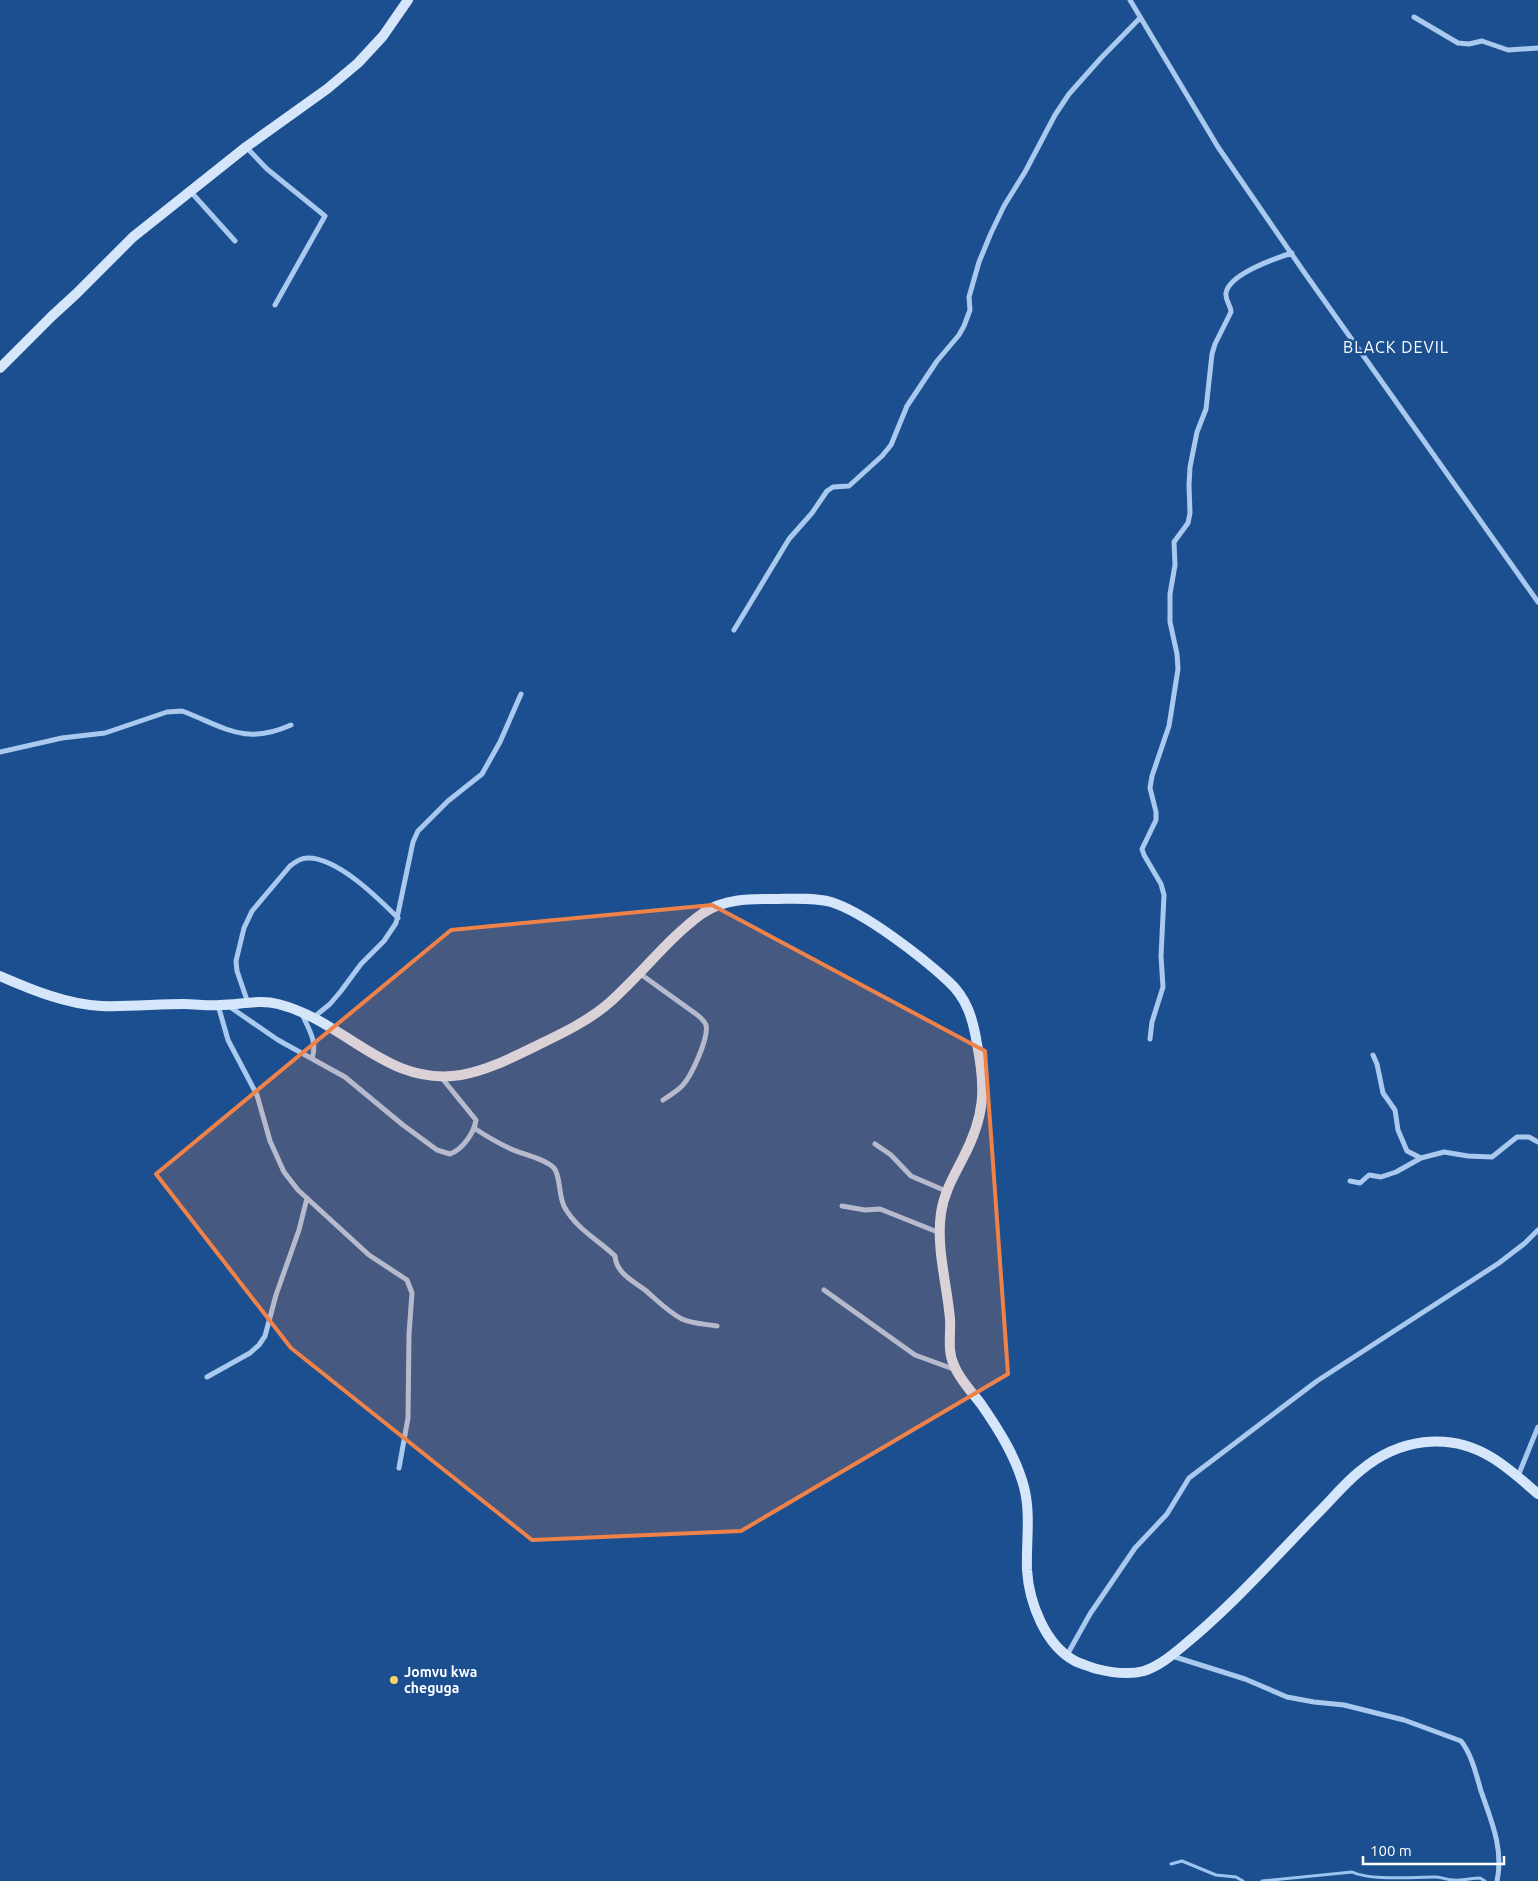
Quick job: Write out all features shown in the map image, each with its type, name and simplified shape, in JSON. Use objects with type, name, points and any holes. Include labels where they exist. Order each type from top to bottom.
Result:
[{"type":"main road","points":[[2,361],[76,294],[122,247],[246,147],[320,94],[358,63],[382,36],[408,0]]},
{"type":"main road","points":[[0,976],[42,994],[97,1006],[274,1003],[302,1012],[397,1068],[422,1075],[441,1077],[461,1075],[495,1065],[571,1029],[592,1016],[612,1000],[669,942],[704,912],[728,902],[757,899],[818,900],[842,907],[873,924],[954,986],[968,1005],[971,1015],[982,1069],[984,1085],[982,1099],[975,1131],[946,1191],[940,1218],[943,1271],[950,1320],[950,1353],[956,1370],[1003,1435],[1024,1484],[1028,1508],[1027,1566],[1029,1587],[1033,1603],[1049,1636],[1066,1655],[1089,1666],[1123,1674],[1147,1670],[1171,1656],[1208,1625],[1358,1472],[1392,1450],[1405,1445],[1429,1441],[1458,1444],[1489,1456],[1518,1476],[1538,1494]]},
{"type":"street","points":[[1130,0],[1218,147],[1538,602]]},
{"type":"street","points":[[1414,17],[1458,43],[1469,44],[1482,40],[1508,50],[1538,48]]},
{"type":"street","points":[[734,630],[789,538],[812,513],[827,491],[833,487],[849,486],[882,456],[890,445],[908,406],[937,361],[959,335],[964,326],[969,315],[970,297],[979,262],[998,218],[1055,115],[1068,94],[1140,18]]},
{"type":"street","points":[[246,147],[267,169],[325,216],[274,305]]},
{"type":"street","points":[[191,192],[235,241]]},
{"type":"street","points":[[1150,1039],[1152,1022],[1163,987],[1161,956],[1164,895],[1161,884],[1142,849],[1156,820],[1150,788],[1152,776],[1169,726],[1178,669],[1177,654],[1170,622],[1170,594],[1175,565],[1174,542],[1188,524],[1190,513],[1190,467],[1197,432],[1206,409],[1212,354],[1231,312],[1226,299],[1227,290],[1236,280],[1255,266],[1292,254]]},
{"type":"street","points":[[313,1018],[342,991],[360,964],[391,932],[398,918],[413,842],[418,831],[448,801],[482,774],[496,750],[521,694]]},
{"type":"street","points":[[0,752],[62,738],[105,733],[176,710],[247,736],[275,732],[291,725]]},
{"type":"street","points":[[248,1003],[237,971],[236,961],[244,928],[252,911],[290,866],[297,861],[315,858],[348,874],[377,897],[398,918]]},
{"type":"street","points":[[639,973],[696,1014],[706,1025],[706,1034],[699,1055],[688,1078],[680,1088],[662,1100]]},
{"type":"street","points":[[223,1005],[278,1040],[345,1077],[403,1125],[448,1154],[455,1152],[474,1128],[475,1117],[441,1077]]},
{"type":"street","points":[[223,1005],[228,1040],[257,1095],[270,1141],[279,1162],[292,1183],[374,1260],[407,1280],[410,1285],[412,1293],[409,1334],[408,1418],[399,1468]]},
{"type":"street","points":[[302,1012],[314,1042],[312,1058]]},
{"type":"street","points":[[1373,1055],[1378,1064],[1383,1093],[1395,1110],[1398,1130],[1407,1152],[1421,1158]]},
{"type":"street","points":[[474,1128],[498,1143],[554,1168],[558,1176],[560,1196],[565,1208],[592,1238],[615,1256],[615,1263],[633,1283],[644,1289],[657,1302],[681,1318],[693,1323],[717,1326]]},
{"type":"street","points":[[1350,1181],[1360,1184],[1369,1175],[1381,1177],[1396,1172],[1421,1158],[1444,1152],[1492,1157],[1517,1137],[1529,1137],[1538,1142]]},
{"type":"street","points":[[875,1144],[891,1155],[911,1176],[946,1191]]},
{"type":"street","points":[[207,1377],[220,1372],[250,1353],[265,1336],[276,1295],[299,1230],[307,1198]]},
{"type":"street","points":[[842,1206],[865,1210],[880,1209],[941,1233]]},
{"type":"street","points":[[1066,1655],[1090,1614],[1135,1548],[1167,1514],[1189,1478],[1316,1381],[1499,1263],[1525,1243],[1538,1230]]},
{"type":"street","points":[[824,1290],[915,1355],[956,1370]]},
{"type":"street","points":[[1518,1476],[1538,1427]]},
{"type":"street","points":[[1171,1656],[1245,1679],[1287,1697],[1344,1705],[1404,1720],[1461,1741],[1466,1747],[1475,1770],[1496,1836],[1499,1860],[1496,1881]]},
{"type":"highlighted area","points":[[712,905],[985,1051],[1008,1374],[741,1531],[532,1540],[291,1348],[156,1174],[451,930]]},
{"type":"waterway","points":[[1171,1864],[1182,1861],[1216,1875],[1236,1877],[1243,1881]]},
{"type":"waterway","points":[[1262,1881],[1352,1872],[1380,1878],[1435,1877],[1449,1880],[1480,1878],[1485,1881]]},
{"type":"place","name":"Jomvu kwa cheguga","points":[[394,1680]]},
{"type":"district","name":"BLACK DEVIL","points":[[1396,347]]}]
